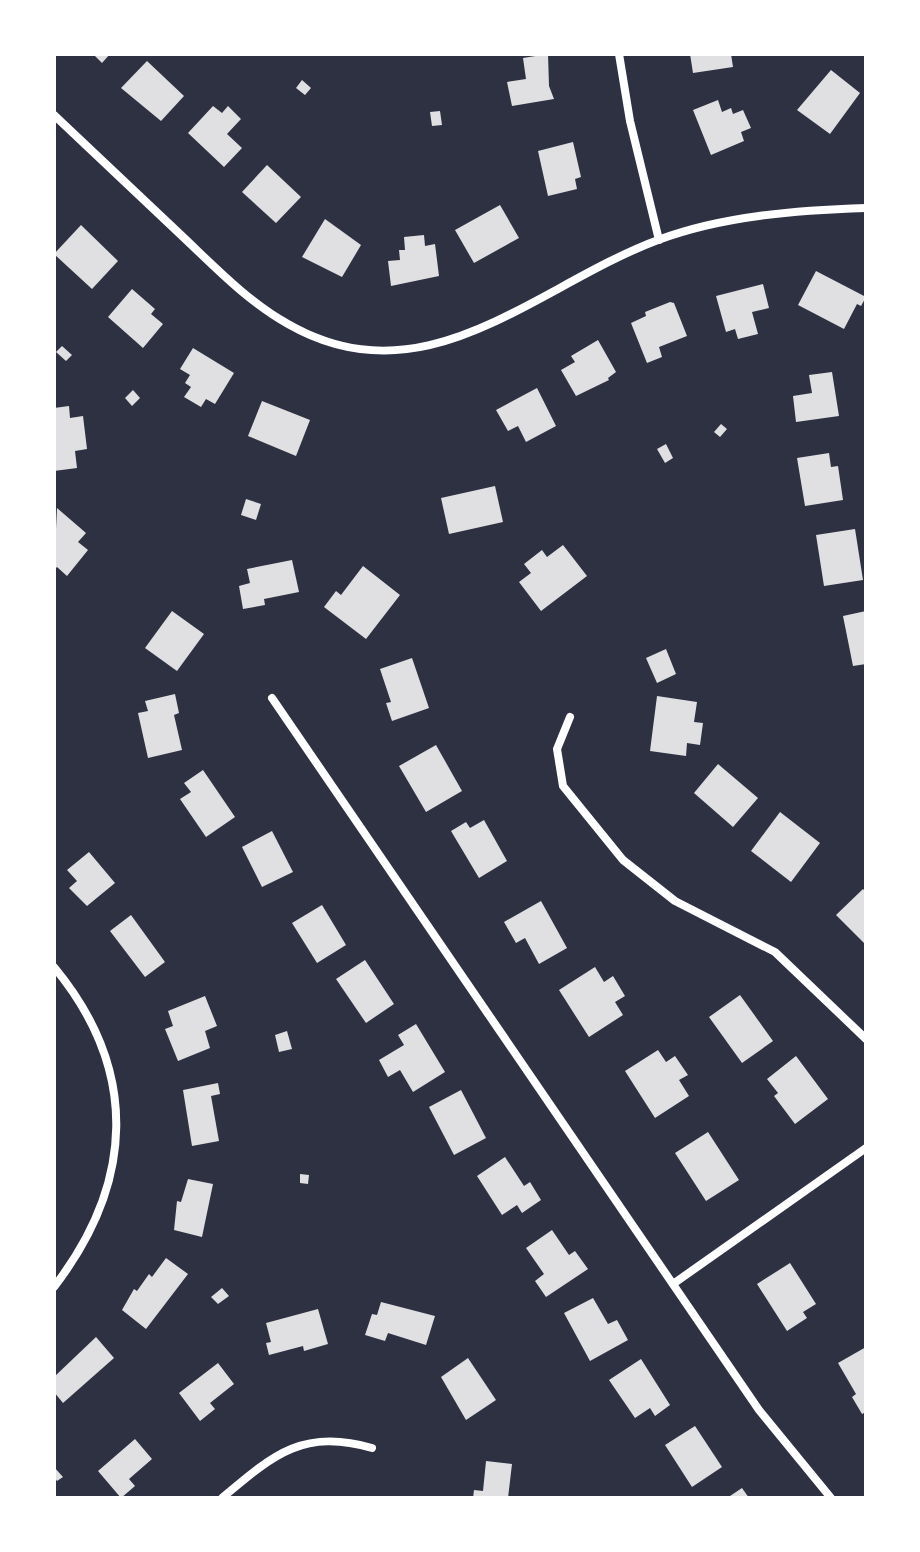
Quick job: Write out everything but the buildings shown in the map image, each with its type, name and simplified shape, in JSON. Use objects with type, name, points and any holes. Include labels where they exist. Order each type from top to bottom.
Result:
[{"type":"street","points":[[619,54],[630,121],[659,240]]},
{"type":"street","points":[[54,115],[244,294],[289,325],[355,348],[398,350],[477,333],[577,278],[659,240],[746,219],[866,208]]},
{"type":"street","points":[[272,698],[759,1410],[831,1498]]},
{"type":"street","points":[[570,717],[557,749],[557,768],[563,786],[623,860],[675,901],[775,952],[866,1039]]},
{"type":"street","points":[[54,967],[87,1016],[103,1051],[113,1087],[117,1140],[106,1199],[94,1229],[54,1287]]},
{"type":"street","points":[[673,1284],[866,1148]]},
{"type":"street","points":[[222,1498],[268,1459],[300,1445],[349,1442],[372,1448]]}]
